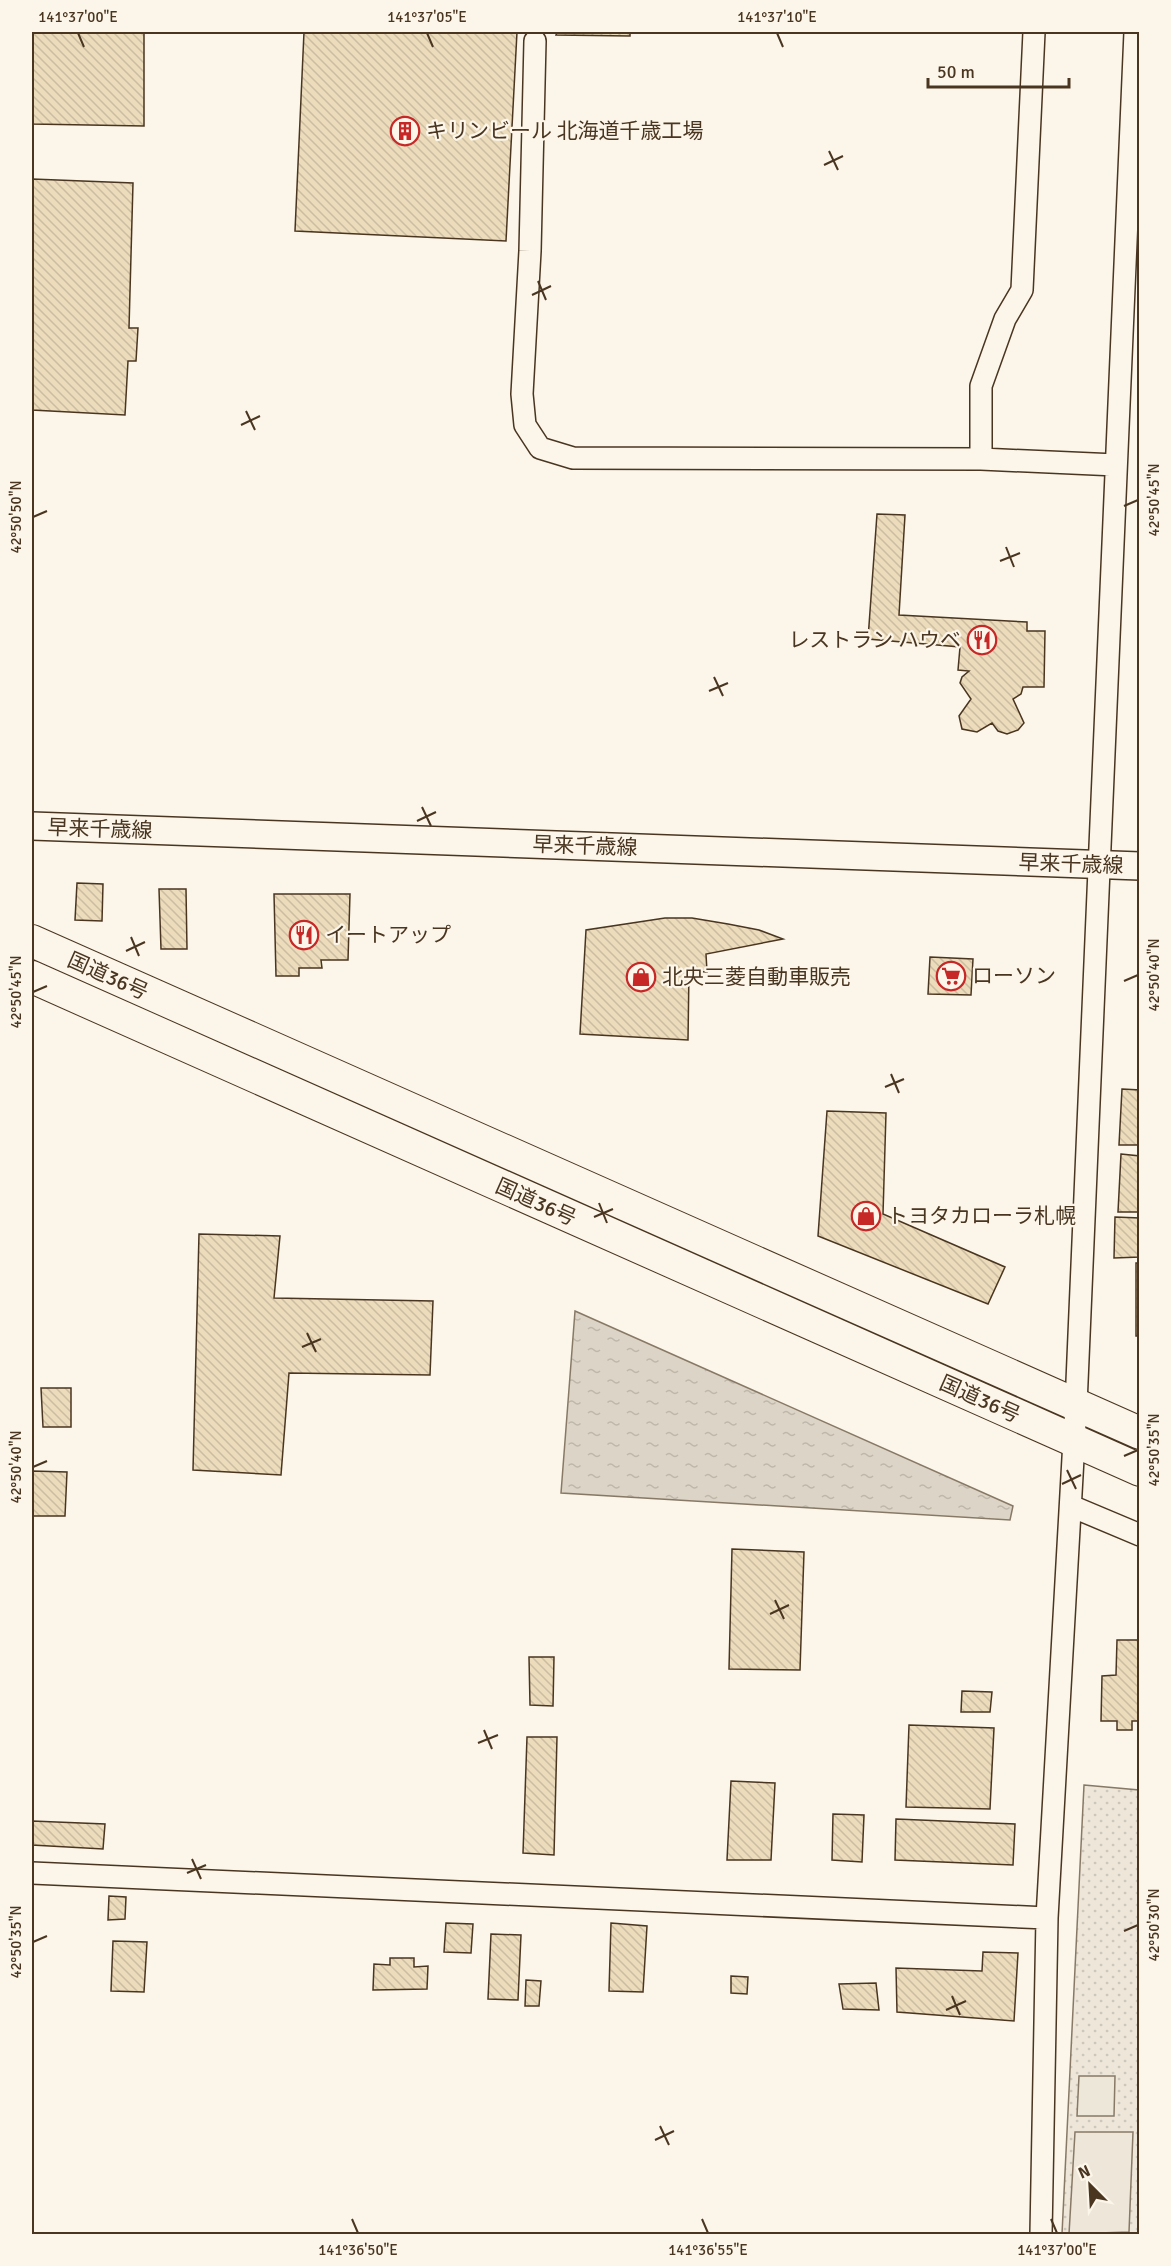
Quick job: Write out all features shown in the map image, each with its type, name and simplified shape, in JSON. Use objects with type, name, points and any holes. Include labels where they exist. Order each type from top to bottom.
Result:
[{"type":"highway","name":"国道36号","points":[[32,942],[1140,1433]]},
{"type":"highway","name":"国道36号","points":[[32,977],[1140,1470]]},
{"type":"main road","name":"早来千歳線","points":[[32,826],[1140,866]]},
{"type":"street","points":[[981,459],[981,386],[1005,319],[1022,290],[1034,32]]},
{"type":"street","points":[[1041,2235],[1047,1918],[1076,1405],[1135,32]]},
{"type":"street","points":[[535,41],[530,251],[522,394],[525,425],[540,448],[573,458],[981,459],[1116,465]]},
{"type":"street","points":[[1071,1506],[1140,1535]]},
{"type":"street","points":[[32,1873],[1047,1918]]},
{"type":"shaded area","points":[[1084,1785],[1139,1790],[1139,2234],[1062,2234]]},
{"type":"shaded area","points":[[1079,2076],[1115,2076],[1114,2116],[1077,2116]]},
{"type":"shaded area","points":[[1075,2132],[1133,2132],[1129,2232],[1069,2234]]},
{"type":"water","points":[[575,1311],[1013,1506],[1010,1520],[561,1493]]},
{"type":"building","points":[[32,32],[144,32],[144,126],[32,124]]},
{"type":"building","name":"キリンビール 北海道千歳工場","points":[[304,32],[517,32],[506,241],[295,231]]},
{"type":"building","points":[[557,32],[630,32],[630,36],[556,35]]},
{"type":"building","points":[[32,179],[133,183],[129,328],[138,328],[136,361],[128,361],[125,415],[32,410]]},
{"type":"building","points":[[877,514],[905,515],[899,615],[1027,622],[1027,631],[1045,631],[1044,687],[1023,687],[1021,694],[1013,699],[1024,723],[1018,730],[1007,734],[998,731],[992,723],[977,732],[962,729],[959,716],[971,699],[960,683],[962,677],[969,671],[958,670],[960,647],[868,639]]},
{"type":"building","points":[[77,883],[103,884],[102,921],[75,920]]},
{"type":"building","points":[[159,889],[186,889],[187,949],[161,949]]},
{"type":"building","points":[[274,894],[350,894],[348,960],[321,960],[322,968],[299,968],[299,976],[276,976]]},
{"type":"building","points":[[665,918],[692,918],[728,924],[759,930],[783,939],[706,954],[707,972],[689,971],[688,1040],[580,1034],[586,930]]},
{"type":"building","name":"ローソン","points":[[930,957],[973,959],[971,995],[928,994]]},
{"type":"building","points":[[1122,1089],[1140,1090],[1140,1145],[1119,1145]]},
{"type":"building","points":[[827,1111],[886,1113],[883,1214],[1005,1267],[988,1304],[818,1236]]},
{"type":"building","points":[[1121,1154],[1140,1156],[1140,1212],[1118,1212]]},
{"type":"building","points":[[1115,1217],[1140,1218],[1140,1257],[1114,1258]]},
{"type":"building","points":[[199,1234],[280,1236],[274,1298],[433,1301],[430,1375],[289,1373],[281,1475],[193,1470]]},
{"type":"building","points":[[1136,1263],[1140,1263],[1140,1336],[1136,1336]]},
{"type":"building","points":[[41,1388],[71,1388],[71,1427],[43,1427]]},
{"type":"building","points":[[32,1471],[67,1472],[65,1516],[32,1516]]},
{"type":"building","points":[[732,1549],[804,1552],[800,1670],[729,1669]]},
{"type":"building","points":[[1117,1640],[1140,1640],[1140,1721],[1132,1721],[1132,1730],[1117,1730],[1117,1721],[1101,1721],[1102,1676],[1116,1675]]},
{"type":"building","points":[[529,1657],[554,1657],[553,1706],[530,1705]]},
{"type":"building","points":[[962,1691],[992,1692],[990,1712],[961,1712]]},
{"type":"building","points":[[909,1725],[994,1728],[990,1809],[906,1807]]},
{"type":"building","points":[[527,1737],[557,1737],[554,1855],[523,1853]]},
{"type":"building","points":[[731,1781],[775,1783],[771,1860],[727,1860]]},
{"type":"building","points":[[833,1814],[864,1815],[862,1862],[832,1860]]},
{"type":"building","points":[[896,1819],[1015,1824],[1013,1865],[895,1860]]},
{"type":"building","points":[[32,1821],[105,1824],[103,1849],[32,1845]]},
{"type":"building","points":[[109,1896],[126,1897],[125,1919],[108,1920]]},
{"type":"building","points":[[446,1923],[473,1924],[471,1953],[444,1952]]},
{"type":"building","points":[[611,1923],[647,1926],[643,1992],[609,1991]]},
{"type":"building","points":[[491,1934],[521,1935],[518,2000],[488,1999]]},
{"type":"building","points":[[113,1941],[147,1942],[144,1992],[111,1991]]},
{"type":"building","points":[[983,1952],[1018,1953],[1014,2021],[897,2012],[896,1968],[982,1971]]},
{"type":"building","points":[[390,1958],[414,1958],[414,1967],[428,1966],[427,1989],[373,1990],[374,1964],[390,1965]]},
{"type":"building","points":[[731,1976],[748,1977],[747,1994],[731,1993]]},
{"type":"building","points":[[526,1980],[541,1981],[539,2006],[525,2006]]},
{"type":"building","points":[[876,1983],[879,2010],[843,2009],[839,1984]]},
{"type":"place","name":"キリンビール 北海道千歳工場","points":[[405,131]]},
{"type":"place","name":"レストラン ハウベ","points":[[982,640]]},
{"type":"place","name":"イートアップ","points":[[304,935]]},
{"type":"place","name":"ローソン","points":[[951,976]]},
{"type":"place","name":"北央三菱自動車販売","points":[[641,977]]},
{"type":"place","name":"トヨタカローラ札幌","points":[[866,1216]]}]
